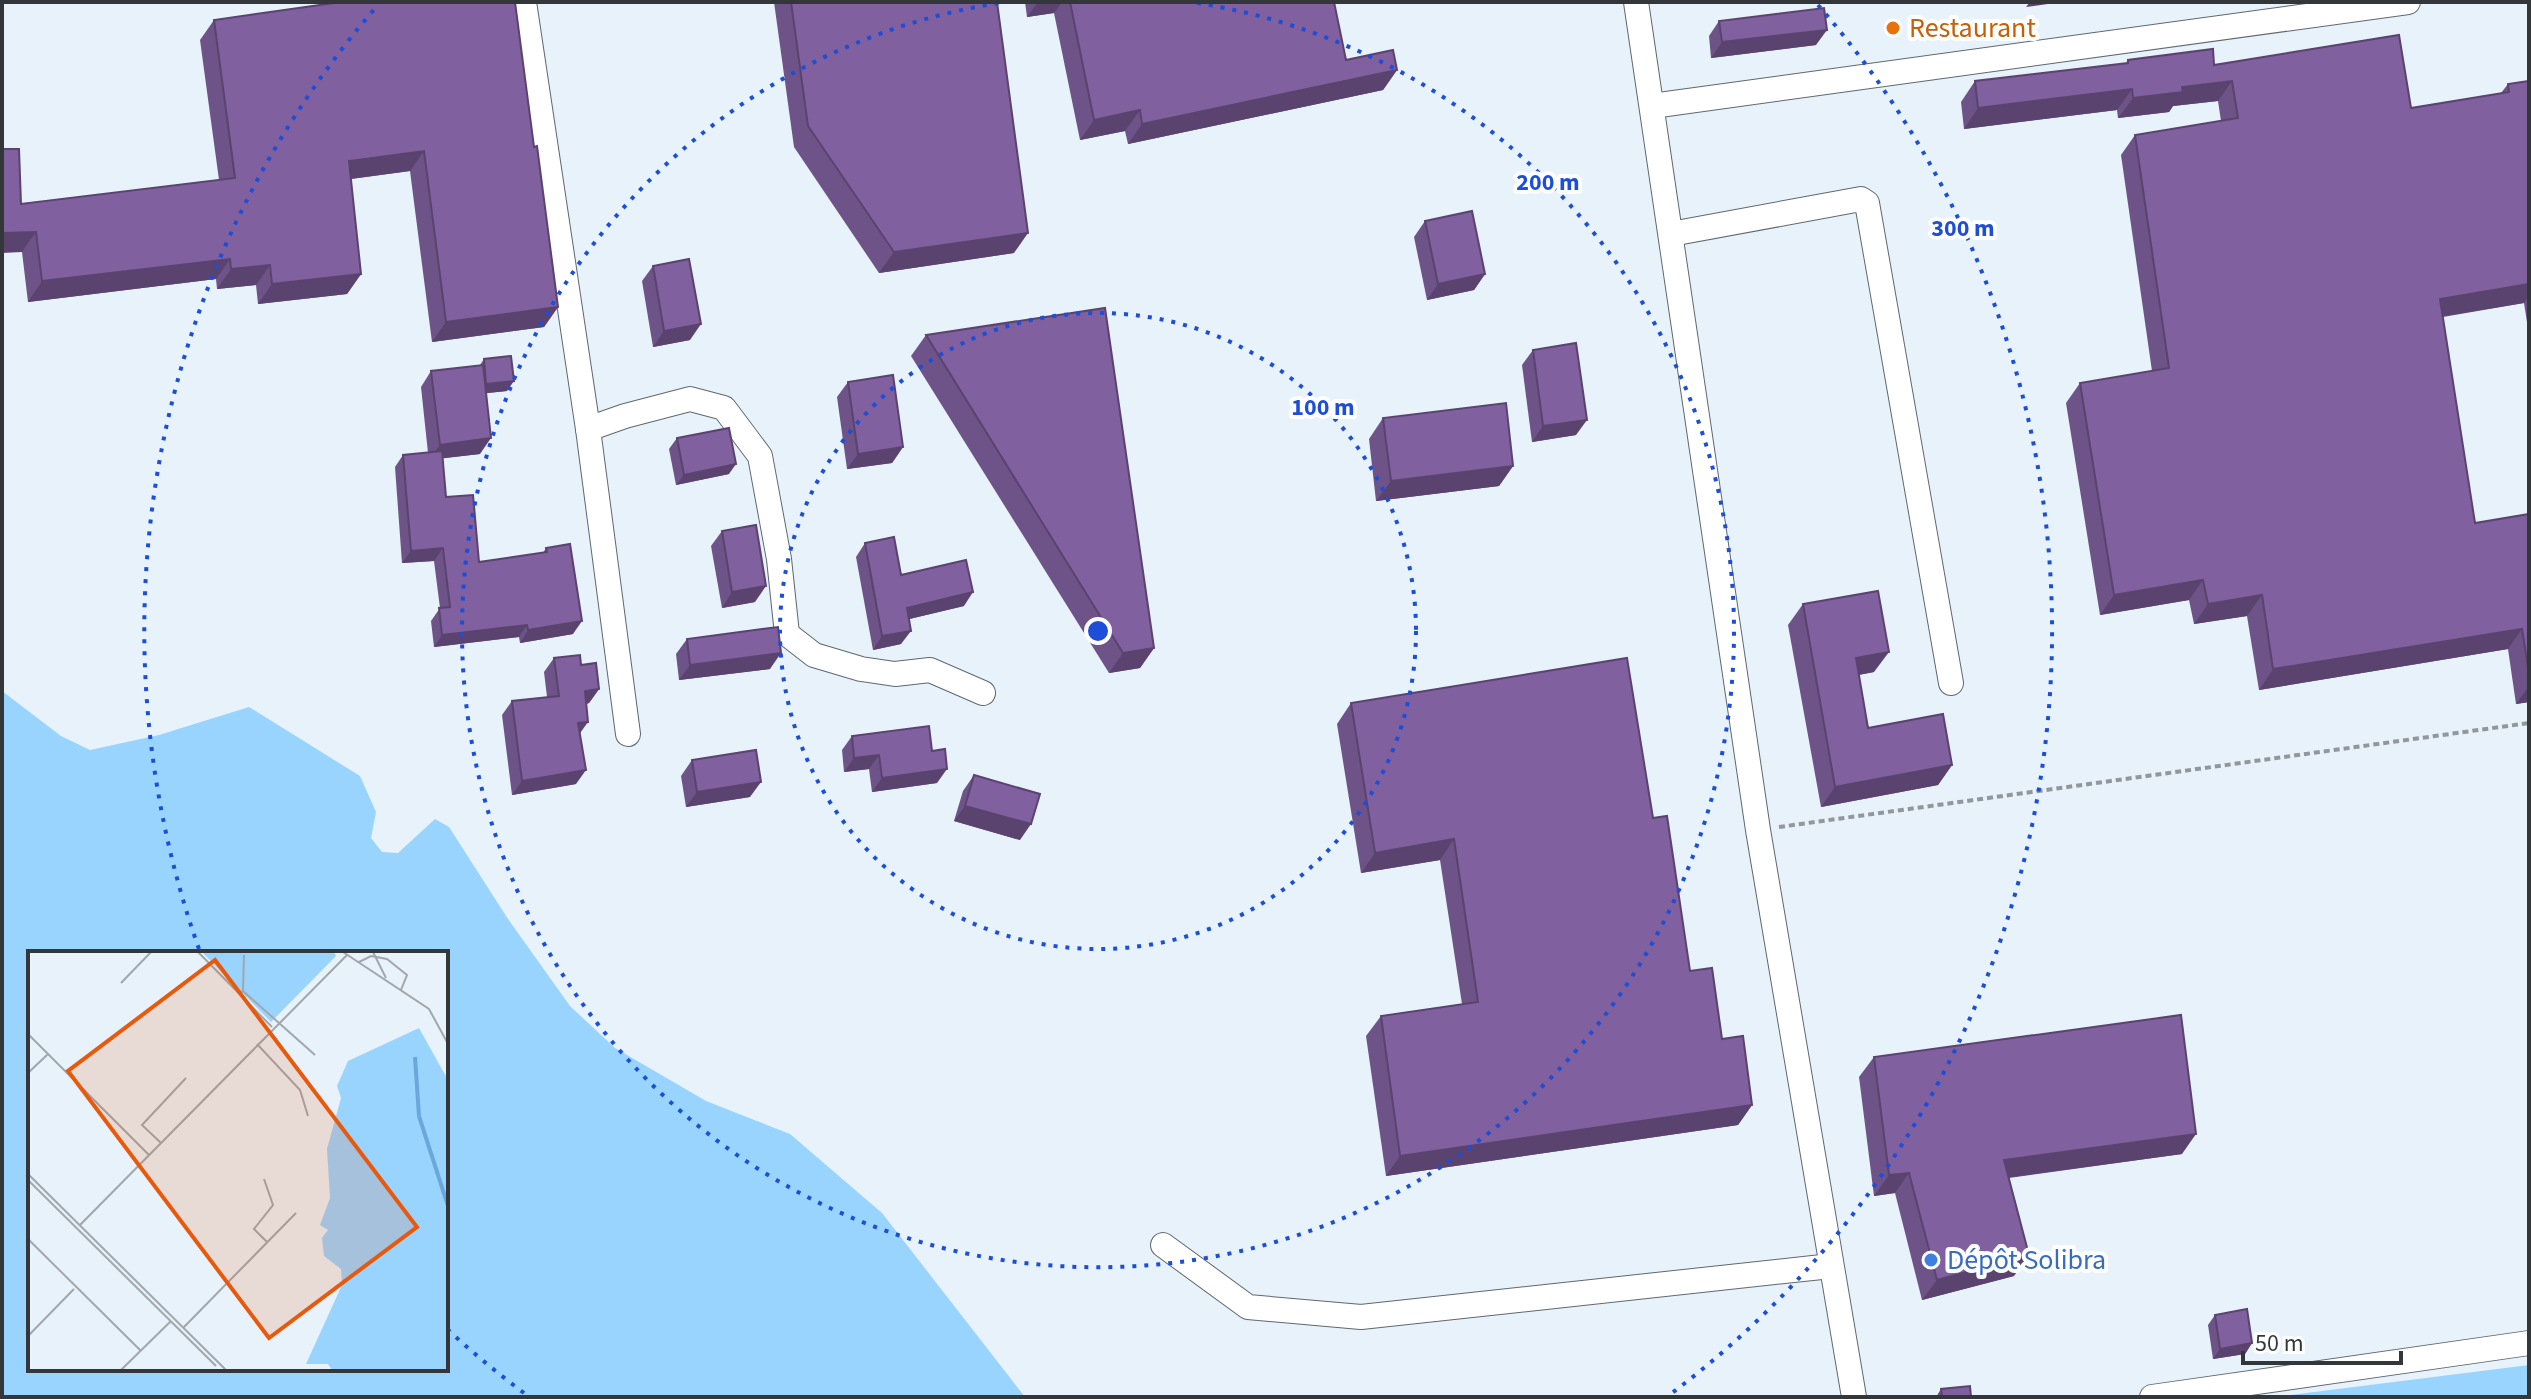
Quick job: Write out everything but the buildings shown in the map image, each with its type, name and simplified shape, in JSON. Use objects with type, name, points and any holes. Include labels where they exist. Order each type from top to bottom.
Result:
[{"type":"street","points":[[524,2],[588,429],[628,734]]},
{"type":"street","points":[[1636,2],[1758,830],[1854,1397]]},
{"type":"street","points":[[1652,106],[2408,2]]},
{"type":"street","points":[[1671,234],[1861,199],[1867,203],[1951,683]]},
{"type":"street","points":[[588,429],[690,399],[724,408],[760,456],[779,559],[787,634],[814,655],[849,666],[895,674],[930,670],[983,693]]},
{"type":"street","points":[[1163,1245],[1248,1307],[1361,1317],[1831,1266]]},
{"type":"street","points":[[2152,1397],[2221,1392],[2529,1343]]},
{"type":"path","points":[[1758,830],[2529,723]]},
{"type":"shaded area","points":[[2,691],[61,736],[90,750],[159,735],[249,707],[360,776],[376,812],[371,838],[382,852],[398,853],[435,819],[449,827],[508,919],[570,1006],[615,1048],[706,1101],[790,1134],[882,1213],[1025,1397],[2,1397]]},
{"type":"shaded area","points":[[2529,1365],[2529,1397],[2275,1397]]},
{"type":"place","name":"Restaurant","points":[[1893,28]]},
{"type":"place","name":"Dépôt Solibra","points":[[1931,1260]]}]
